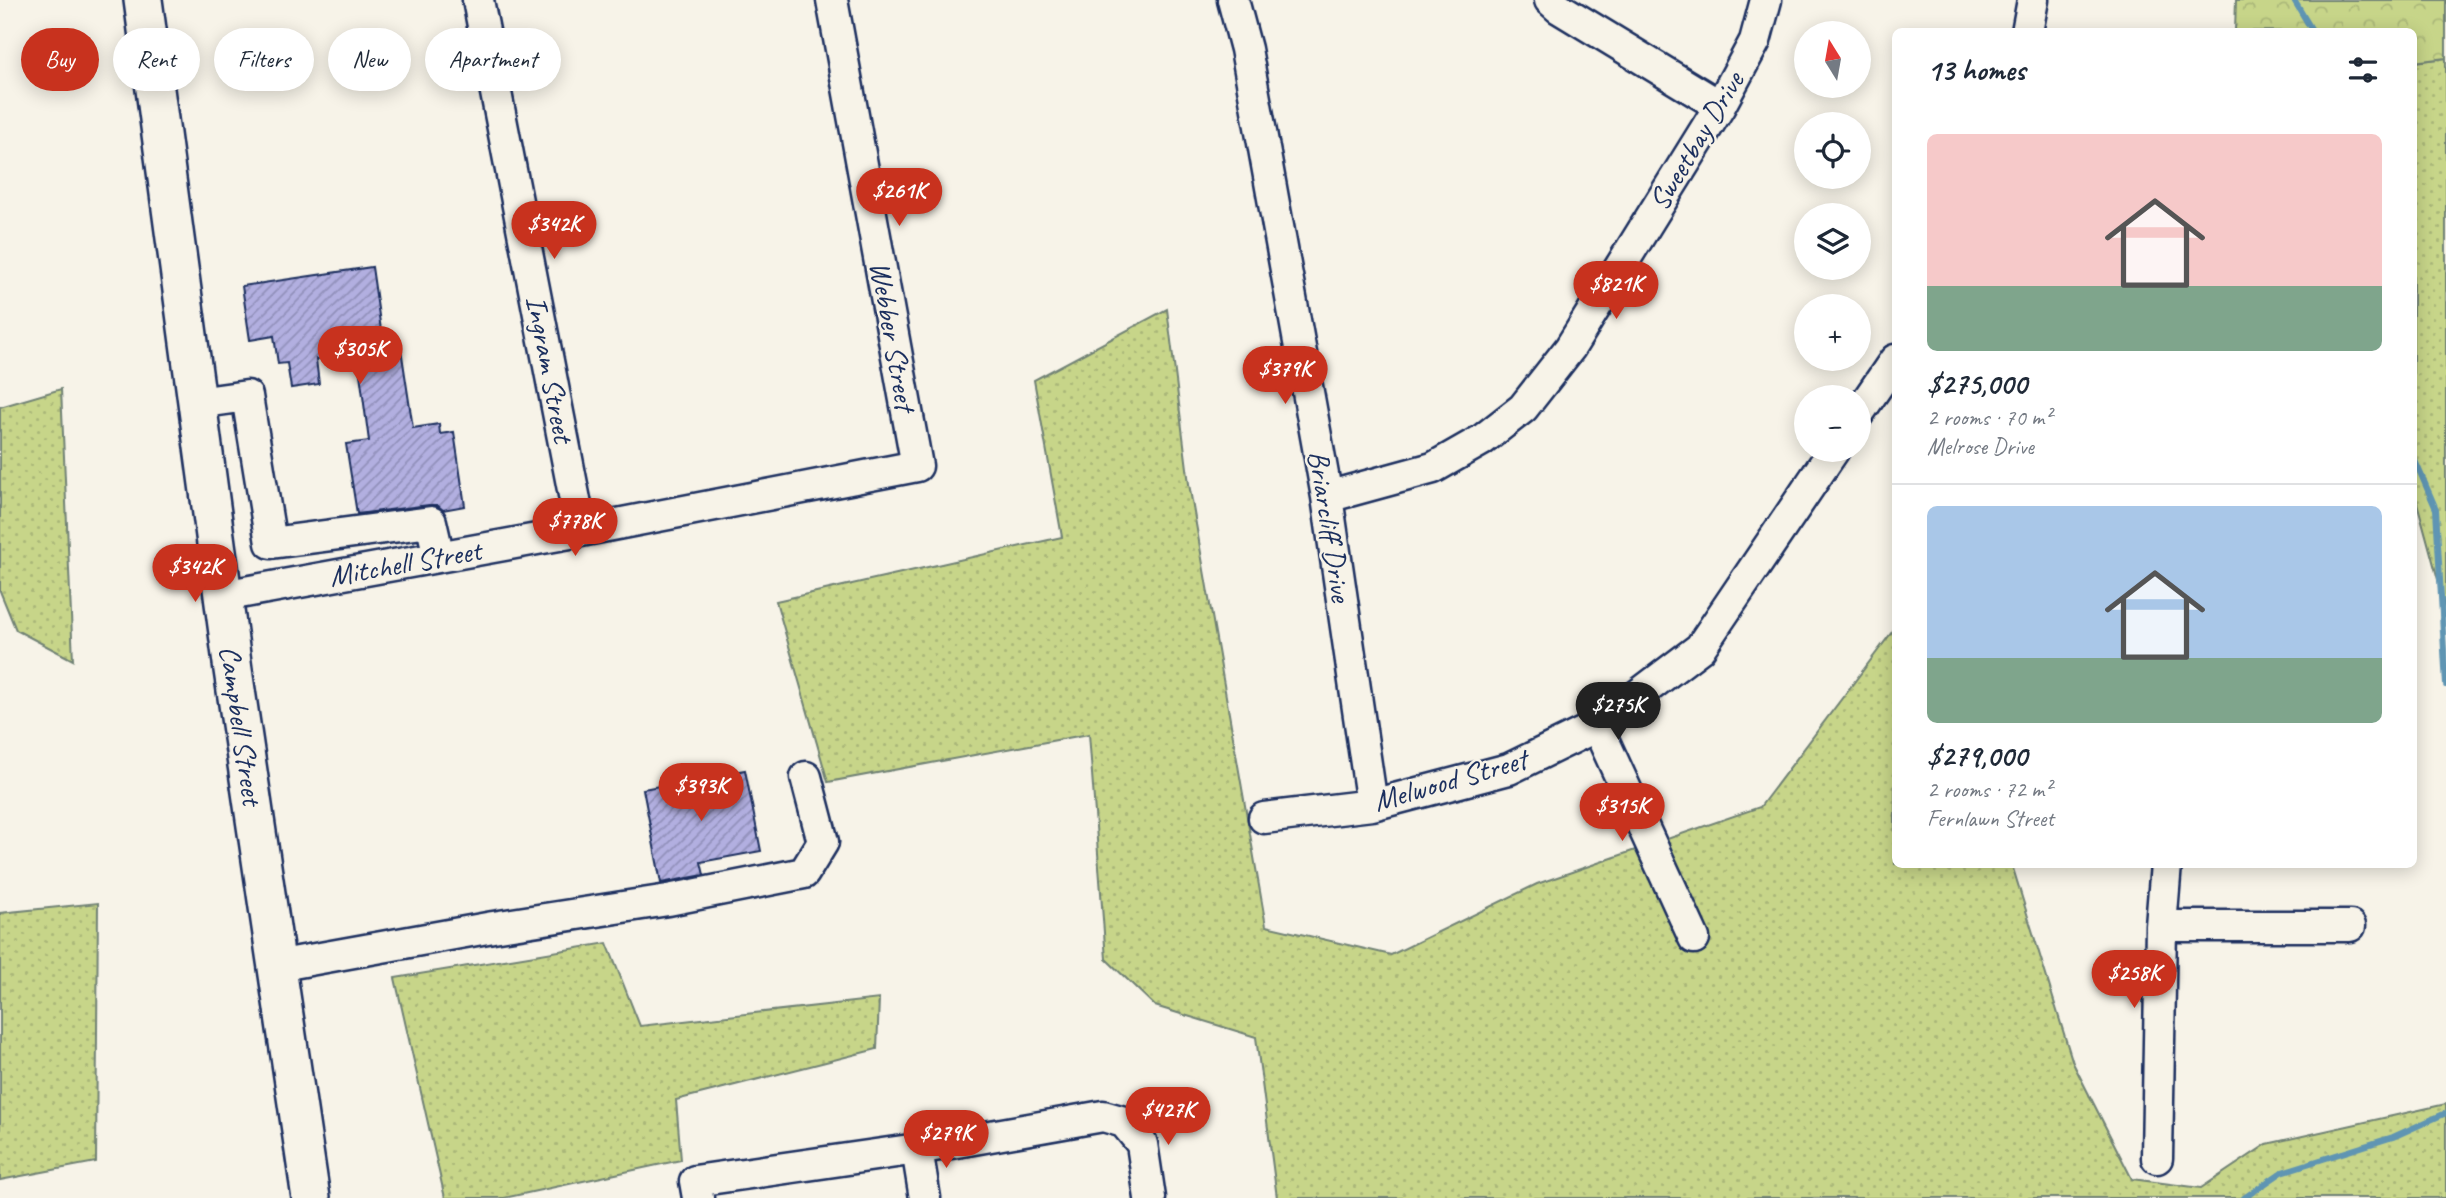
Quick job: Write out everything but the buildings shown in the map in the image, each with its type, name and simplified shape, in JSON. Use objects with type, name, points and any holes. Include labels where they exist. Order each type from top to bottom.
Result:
[{"type":"main road","name":"Campbell Street","points":[[143,0],[223,596],[311,1198]]},
{"type":"street","name":"Ingram Street","points":[[478,0],[581,531]]},
{"type":"street","name":"Webber Street","points":[[832,0],[917,466]]},
{"type":"street","name":"Briarcliff Drive","points":[[1233,0],[1246,49],[1327,497],[1373,805]]},
{"type":"street","points":[[1550,0],[1720,106]]},
{"type":"street","name":"Sweetbay Drive","points":[[1327,497],[1433,468],[1482,440],[1523,408],[1570,348],[1720,106],[1755,41],[1766,0]]},
{"type":"street","points":[[2028,28],[2033,0]]},
{"type":"street","points":[[1871,395],[1892,364]]},
{"type":"street","points":[[197,403],[247,396],[271,542],[431,522],[439,557]]},
{"type":"street","name":"Melwood Street","points":[[1264,818],[1373,805],[1509,769],[1597,726],[1700,648],[1826,462]]},
{"type":"street","name":"Mitchell Street","points":[[223,596],[917,466]]},
{"type":"street","points":[[1597,726],[1693,938]]},
{"type":"street","points":[[276,966],[493,927],[668,900],[804,873],[823,842],[806,777]]},
{"type":"street","points":[[2157,1158],[2161,926],[2166,868]]},
{"type":"street","points":[[2161,926],[2350,926]]},
{"type":"street","points":[[697,1190],[1103,1116],[1124,1122],[1142,1144],[1150,1198]]},
{"type":"street","points":[[917,1149],[925,1198]]},
{"type":"green space","points":[[2236,0],[2446,0],[2446,58],[2417,62],[2417,28],[2235,28]]},
{"type":"green space","points":[[2446,58],[2446,609],[2417,503],[2417,62]]},
{"type":"green space","points":[[1167,309],[1189,484],[1266,926],[1391,955],[1537,884],[1760,807],[1892,632],[1892,868],[2013,868],[2073,1063],[2132,1179],[2201,1188],[2267,1144],[2446,1104],[2446,1198],[1277,1198],[1256,1037],[1155,1006],[1106,959],[1089,734],[828,782],[776,601],[1062,537],[1034,380]]},
{"type":"green space","points":[[61,389],[73,660],[16,630],[0,591],[0,407]]},
{"type":"green space","points":[[98,903],[96,1162],[0,1180],[0,913]]},
{"type":"green space","points":[[607,943],[640,1026],[879,999],[877,1049],[676,1100],[681,1160],[504,1198],[445,1198],[395,978]]},
{"type":"waterway","points":[[2294,0],[2311,28]]},
{"type":"waterway","points":[[2417,465],[2436,509],[2446,685]]},
{"type":"waterway","points":[[2244,1198],[2282,1172],[2393,1137],[2446,1113]]}]
